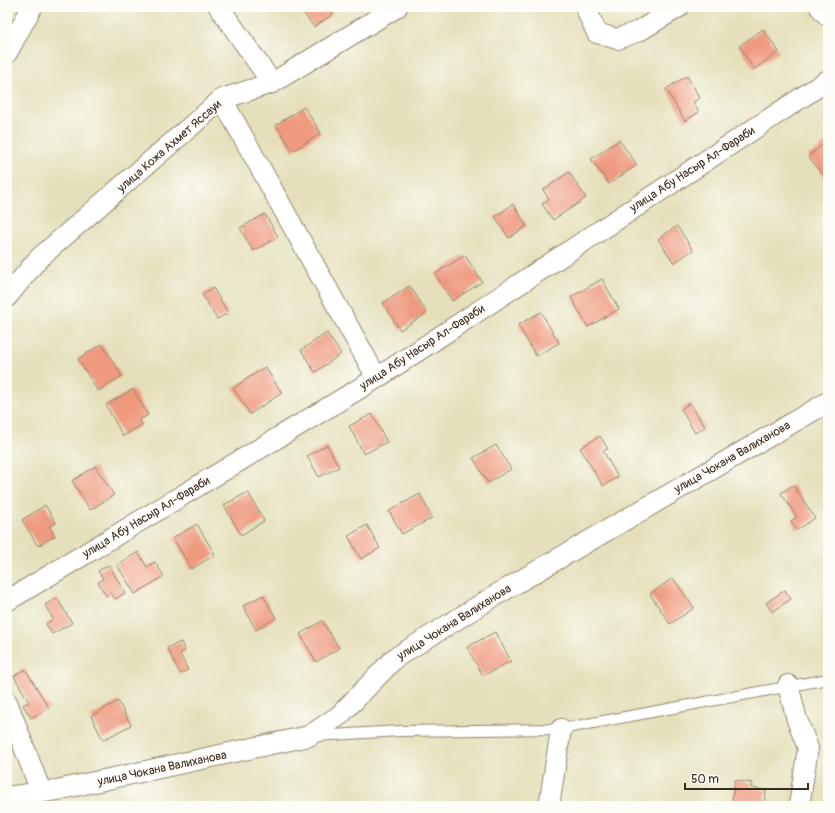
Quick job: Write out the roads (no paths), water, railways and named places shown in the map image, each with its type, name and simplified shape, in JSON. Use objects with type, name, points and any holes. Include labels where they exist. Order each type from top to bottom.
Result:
[{"type":"street","points":[[7,53],[32,7]]},
{"type":"street","points":[[219,7],[272,84]]},
{"type":"street","name":"улица Кожа Ахмет Яссауи","points":[[7,297],[38,258],[222,99],[272,84],[397,7]]},
{"type":"street","points":[[585,7],[597,32],[618,40],[639,31],[679,7]]},
{"type":"street","points":[[820,7],[828,16]]},
{"type":"street","name":"улица Абу Насыр Ал-Фараби","points":[[7,601],[377,378],[828,80]]},
{"type":"street","points":[[222,99],[377,378]]},
{"type":"street","name":"улица Чокана Валиханова","points":[[7,797],[51,796],[309,736],[340,715],[395,658],[496,595],[828,402]]},
{"type":"street","points":[[788,685],[797,720],[808,748],[799,806]]},
{"type":"street","points":[[7,702],[51,796]]},
{"type":"street","points":[[549,806],[561,729]]},
{"type":"lane","points":[[309,736],[400,731],[561,729],[788,685],[828,679]]}]
